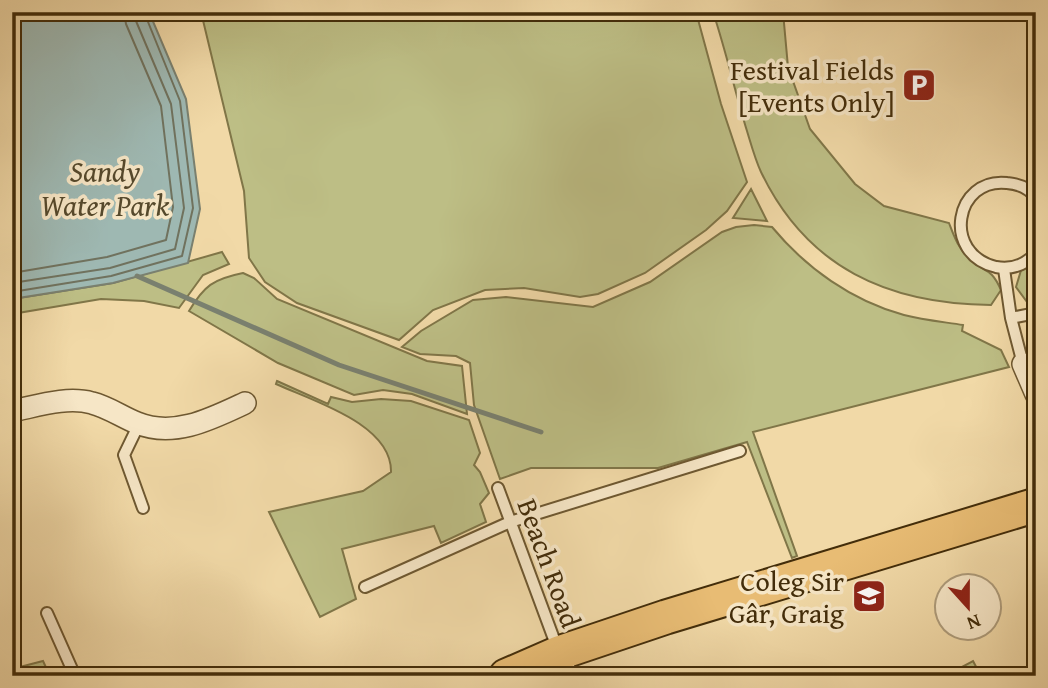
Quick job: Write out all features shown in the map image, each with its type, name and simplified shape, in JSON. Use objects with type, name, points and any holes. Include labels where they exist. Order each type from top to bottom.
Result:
[{"type":"main road","points":[[506,676],[564,659],[666,617],[1004,516],[1033,501]]},
{"type":"street","points":[[1023,364],[1036,394]]},
{"type":"street","points":[[12,411],[67,400],[92,402],[139,424],[172,428],[193,425],[245,403]]},
{"type":"lane","points":[[1036,198],[1018,184],[999,182],[979,190],[965,205],[960,219],[961,237],[970,253],[983,264],[1004,269],[1016,267],[1030,260],[1036,253]]},
{"type":"lane","points":[[1004,269],[1023,364]]},
{"type":"lane","points":[[1012,318],[1036,313]]},
{"type":"lane","points":[[139,424],[124,455],[143,508]]},
{"type":"lane","points":[[365,587],[510,522],[740,451]]},
{"type":"lane","name":"Beach Road","points":[[498,488],[564,659]]},
{"type":"lane","points":[[47,613],[75,676]]},
{"type":"green space","points":[[201,12],[696,12],[721,104],[747,182],[727,211],[706,230],[645,273],[598,294],[580,297],[524,288],[485,290],[433,310],[399,340],[297,303],[265,282],[249,258],[244,191]]},
{"type":"green space","points":[[713,12],[783,12],[788,67],[810,129],[855,184],[884,206],[949,223],[965,254],[990,273],[997,282],[1001,290],[991,305],[953,303],[885,288],[855,274],[827,256],[802,233],[780,205],[759,167]]},
{"type":"green space","points":[[751,189],[767,221],[733,218]]},
{"type":"green space","points":[[754,225],[772,227],[815,269],[866,301],[904,315],[963,325],[962,331],[1001,350],[1009,367],[753,432],[797,556],[792,558],[747,442],[658,468],[531,468],[500,479],[474,405],[470,363],[456,356],[420,354],[402,347],[421,331],[473,300],[506,297],[593,307],[650,282],[722,232]]},
{"type":"green space","points":[[222,252],[229,264],[203,275],[179,308],[144,301],[101,299],[12,314],[12,299],[113,283]]},
{"type":"green space","points":[[1036,260],[1036,309],[1033,310],[1016,287],[1022,267]]},
{"type":"green space","points":[[243,273],[254,278],[277,299],[427,361],[462,366],[467,414],[412,394],[383,390],[354,395],[278,363],[189,311],[210,285]]},
{"type":"green space","points":[[277,381],[328,404],[331,397],[352,402],[381,399],[411,401],[469,420],[480,453],[474,465],[489,493],[480,504],[486,522],[441,543],[434,526],[342,549],[356,599],[320,617],[269,512],[363,491],[391,472],[388,455],[379,440],[348,416],[276,384]]},
{"type":"green space","points":[[43,661],[50,676],[12,676],[12,669]]},
{"type":"green space","points":[[973,661],[981,676],[945,676]]},
{"type":"water","name":"Sandy Water Park","points":[[12,12],[149,12],[186,99],[200,209],[188,263],[113,283],[12,299]]},
{"type":"waterway","points":[[137,276],[339,365],[541,432]]},
{"type":"place","name":"Festival Fields [Events Only]","points":[[919,85]]},
{"type":"place","name":"Coleg Sir Gâr, Graig","points":[[869,596]]}]
